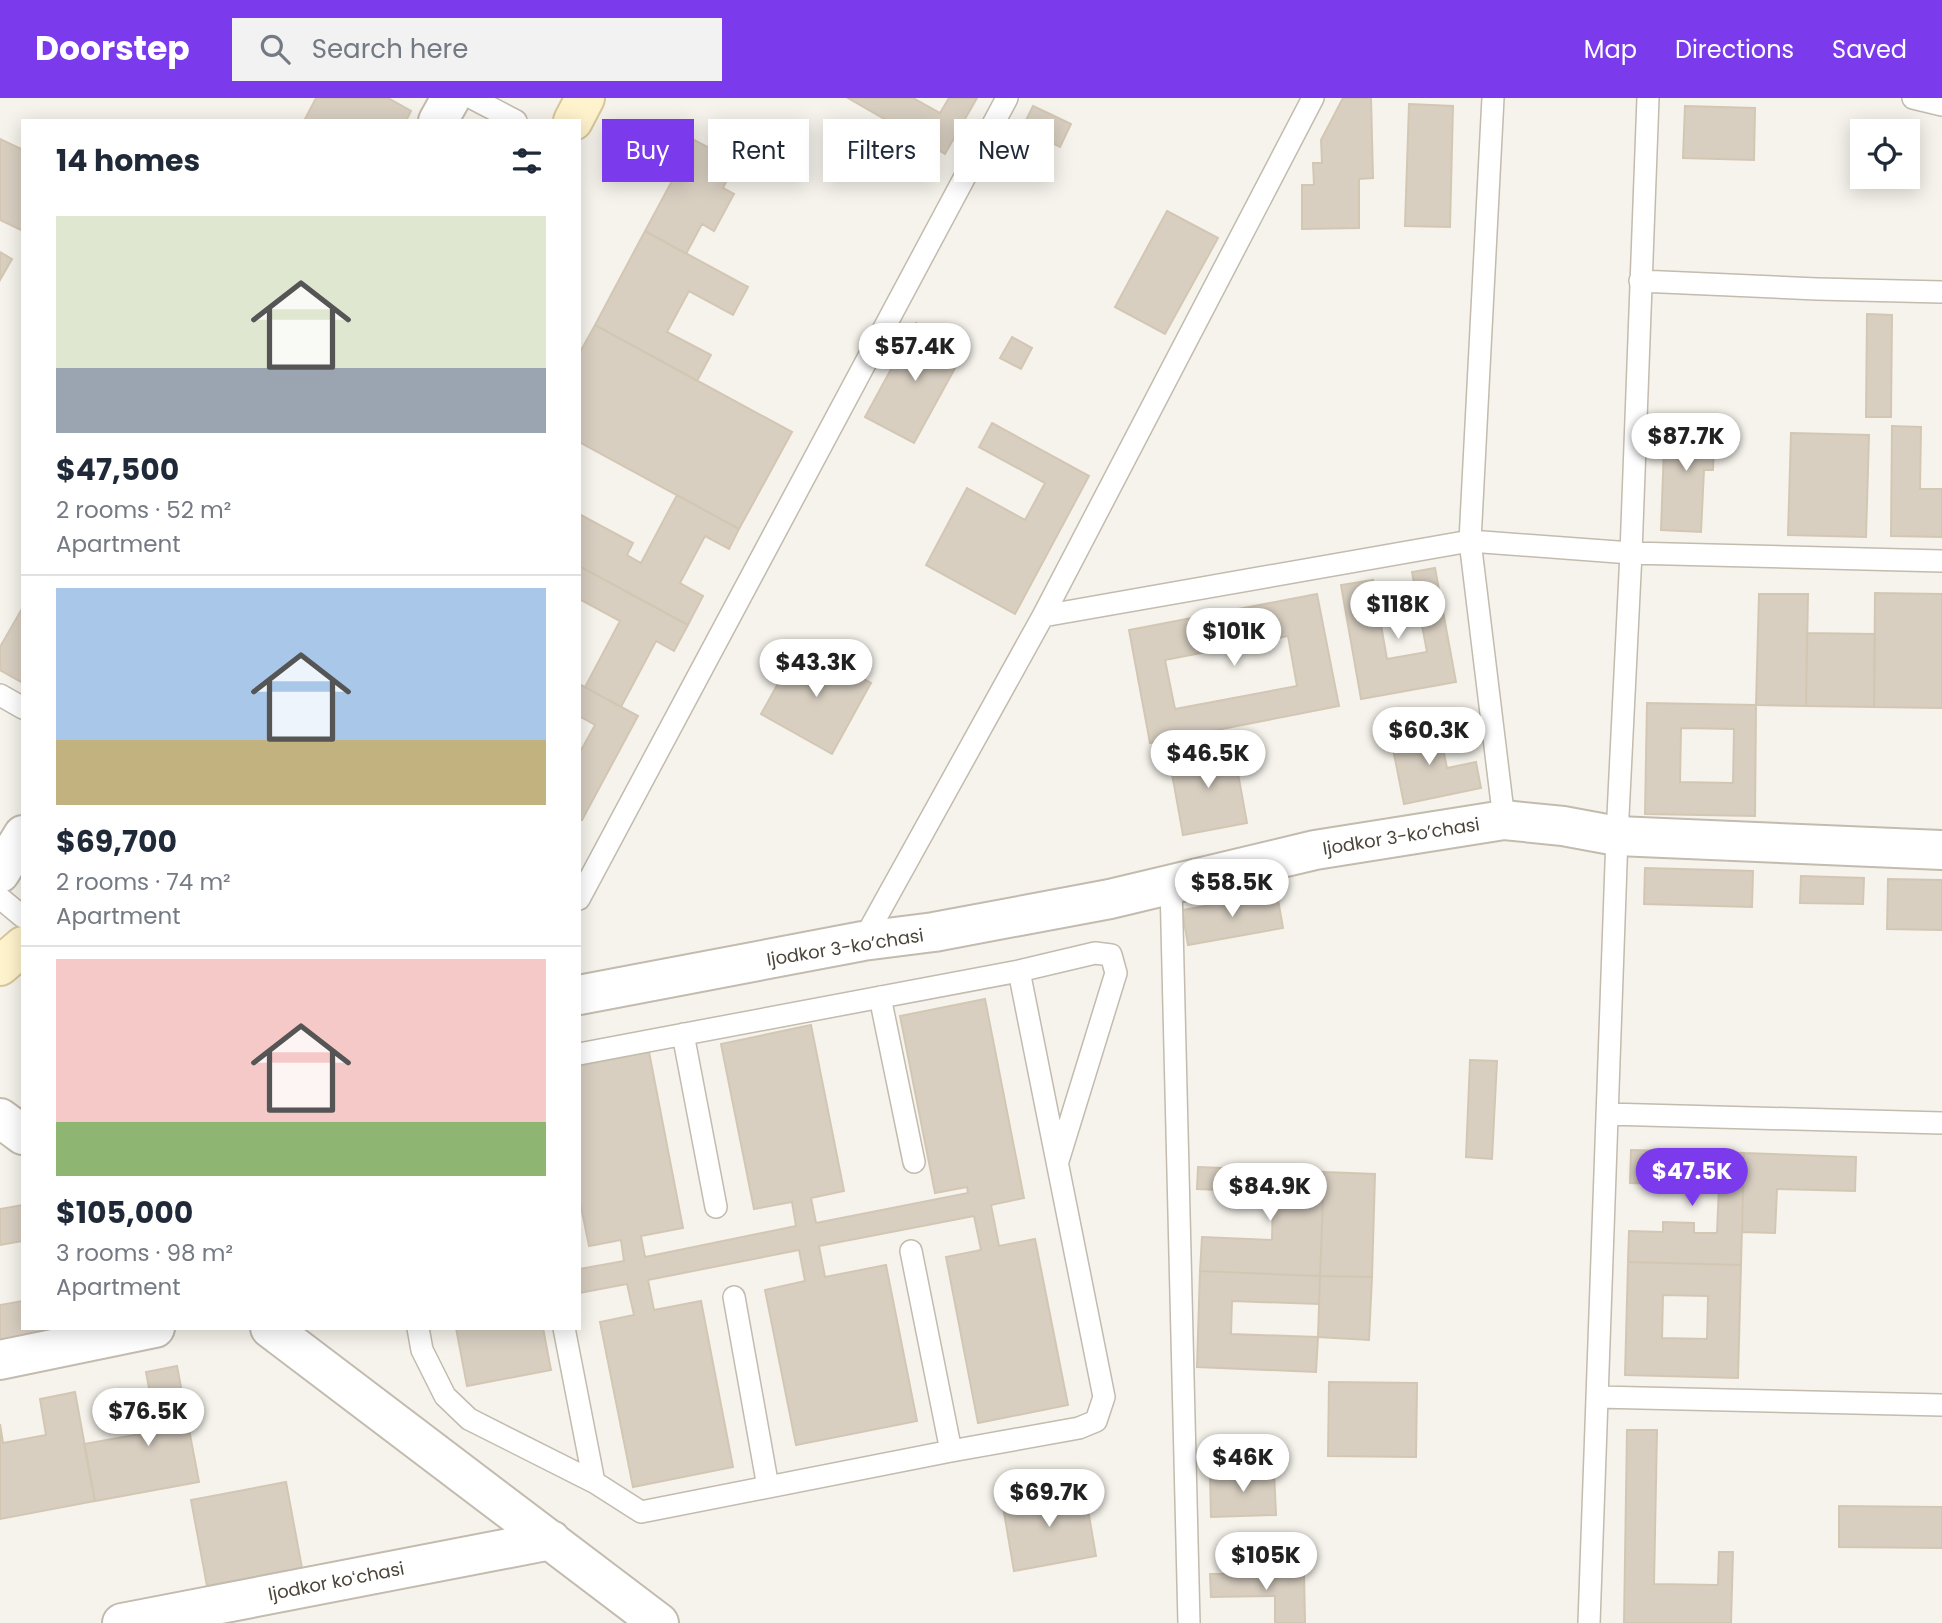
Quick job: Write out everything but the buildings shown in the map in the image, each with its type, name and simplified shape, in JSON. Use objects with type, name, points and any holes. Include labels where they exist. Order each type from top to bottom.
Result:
[{"type":"main road","points":[[574,119],[586,98]]},
{"type":"main road","points":[[0,966],[21,948]]},
{"type":"street","points":[[439,119],[451,98]]},
{"type":"street","name":"Ijodkor 3-koʼchasi","points":[[581,995],[863,941],[934,932],[1110,899],[1315,850],[1504,820],[1563,826],[1617,836],[1942,850]]},
{"type":"street","points":[[0,873],[21,838]]},
{"type":"street","points":[[0,1118],[21,1112]]},
{"type":"street","points":[[0,1118],[21,1134]]},
{"type":"street","points":[[0,1360],[145,1330]]},
{"type":"street","points":[[273,1330],[659,1623]]},
{"type":"street","name":"Ijodkor koʻchasi","points":[[122,1623],[551,1540]]},
{"type":"lane","points":[[472,98],[512,119]]},
{"type":"lane","points":[[581,895],[1007,98]]},
{"type":"lane","points":[[863,941],[1043,616],[1313,98]]},
{"type":"lane","points":[[1493,98],[1470,541],[1504,820]]},
{"type":"lane","points":[[1589,1623],[1617,836],[1631,553],[1648,98]]},
{"type":"lane","points":[[1913,98],[1942,105]]},
{"type":"lane","points":[[1640,281],[1942,292]]},
{"type":"lane","points":[[1043,616],[1470,541],[1631,553],[1942,561]]},
{"type":"lane","points":[[0,695],[21,707]]},
{"type":"lane","points":[[1171,885],[1189,1623]]},
{"type":"lane","points":[[0,898],[21,915]]},
{"type":"lane","points":[[581,1054],[1019,971],[1095,953],[1111,955],[1116,973],[1057,1163]]},
{"type":"lane","points":[[418,1330],[422,1350],[445,1396],[470,1419],[594,1482],[641,1512],[1079,1428],[1096,1421],[1104,1397],[1019,971]]},
{"type":"lane","points":[[880,997],[914,1162]]},
{"type":"lane","points":[[683,1034],[716,1207]]},
{"type":"lane","points":[[1607,1114],[1942,1123]]},
{"type":"lane","points":[[911,1251],[951,1451]]},
{"type":"lane","points":[[734,1297],[768,1487]]},
{"type":"lane","points":[[564,1330],[594,1482]]},
{"type":"lane","points":[[1598,1397],[1942,1405]]}]
